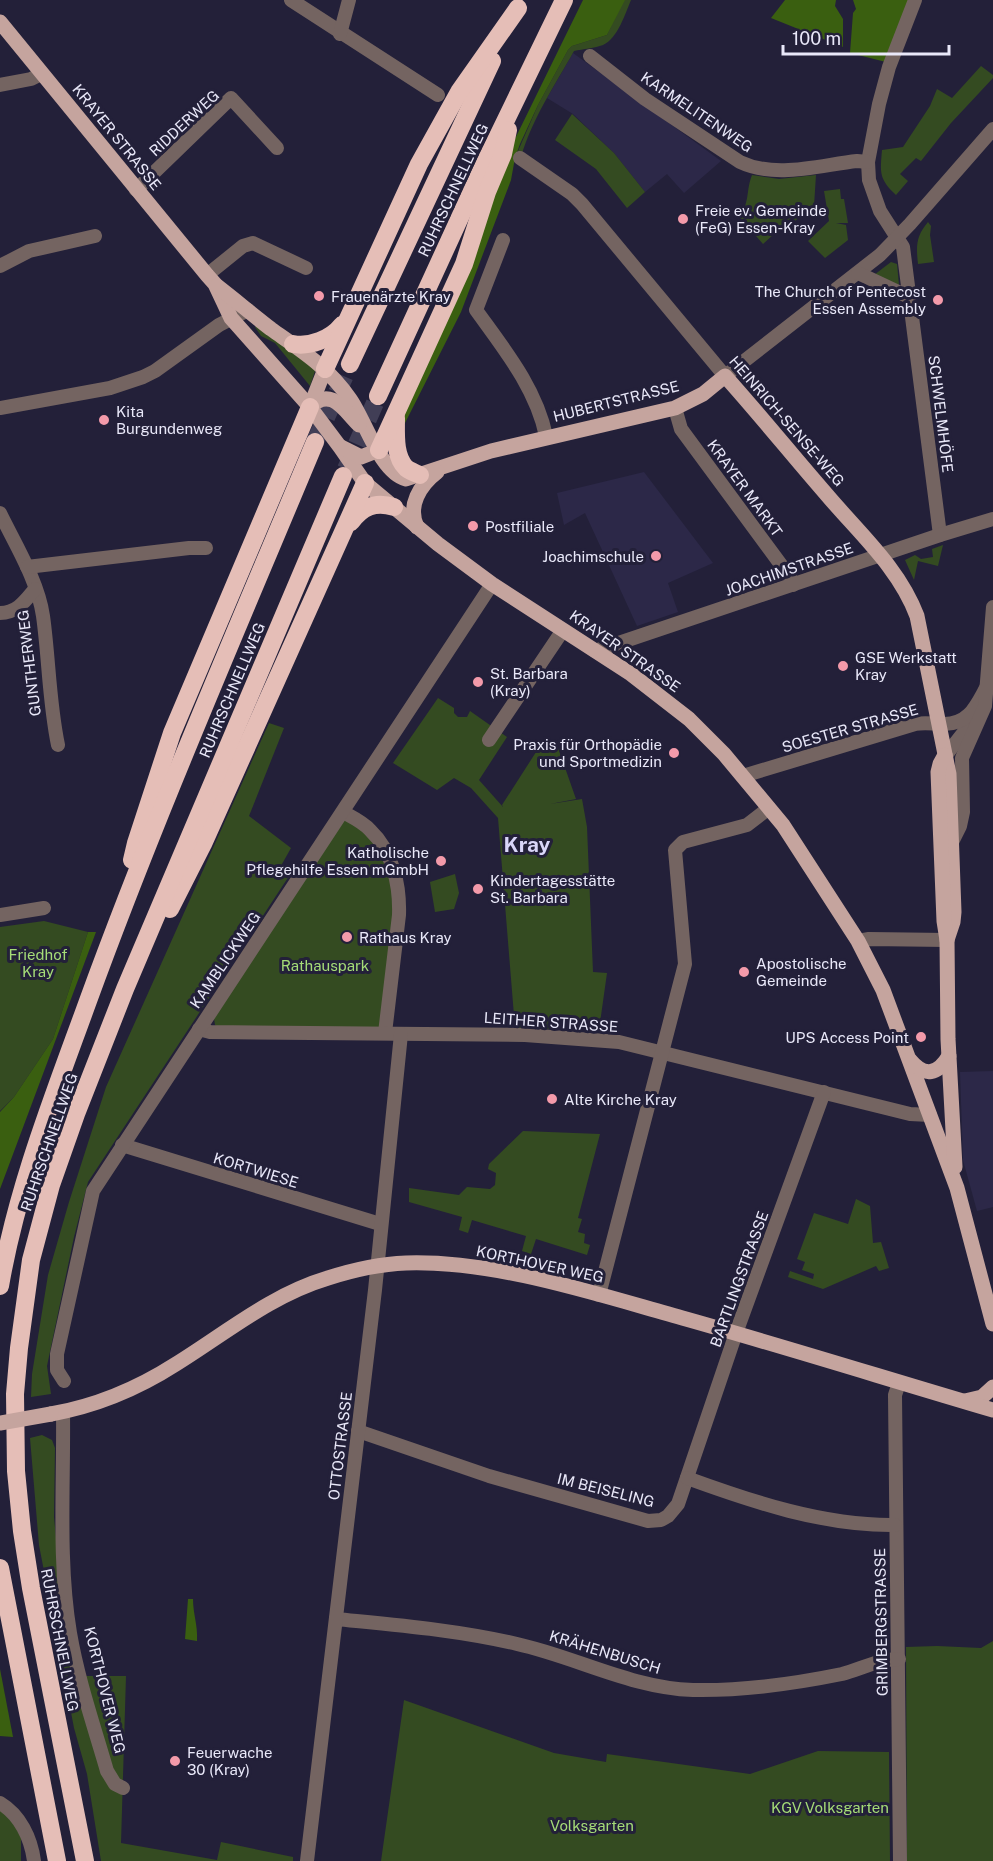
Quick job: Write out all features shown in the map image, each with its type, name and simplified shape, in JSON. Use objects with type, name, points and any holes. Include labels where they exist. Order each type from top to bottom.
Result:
[{"type":"highway","name":"RUHRSCHNELLWEG","points":[[378,396],[513,104],[564,0]]},
{"type":"highway","name":"RUHRSCHNELLWEG","points":[[350,364],[462,121],[520,4]]},
{"type":"highway","points":[[326,369],[348,316],[419,164],[459,92],[520,4]]},
{"type":"highway","points":[[379,450],[464,264],[487,192],[503,154],[513,104]]},
{"type":"highway","points":[[293,344],[305,344],[327,338],[338,330],[348,316]]},
{"type":"highway","points":[[123,905],[136,843],[172,734],[310,407]]},
{"type":"highway","points":[[397,409],[398,448],[405,466],[420,475]]},
{"type":"highway","name":"RUHRSCHNELLWEG","points":[[0,1286],[16,1209],[34,1148],[123,905],[315,442]]},
{"type":"highway","name":"RUHRSCHNELLWEG","points":[[85,1861],[44,1657],[22,1531],[16,1471],[15,1394],[31,1260],[51,1185],[125,989],[343,476]]},
{"type":"highway","points":[[125,989],[165,920],[203,844],[365,483]]},
{"type":"highway","points":[[338,542],[355,516],[364,509],[379,504],[393,507]]},
{"type":"highway","points":[[0,1568],[57,1861]]},
{"type":"main road","name":"KRAYER STRASSE","points":[[0,22],[211,280],[326,369],[360,413],[367,432],[379,450]]},
{"type":"main road","name":"KRAYER STRASSE","points":[[211,280],[231,318],[310,407],[365,483],[417,527],[492,584],[649,687],[689,719],[743,776],[796,844],[858,940],[883,990],[934,1114]]},
{"type":"main road","points":[[310,407],[326,369]]},
{"type":"main road","name":"HUBERTSTRASSE","points":[[379,450],[388,468],[395,475],[408,480],[491,450],[675,408],[697,398],[725,376]]},
{"type":"main road","name":"HEINRICH-SENSE-WEG","points":[[725,376],[894,570],[912,601],[949,774],[953,922],[947,940]]},
{"type":"main road","points":[[310,407],[321,399],[330,398],[367,432]]},
{"type":"main road","points":[[340,447],[361,457],[379,450]]},
{"type":"main road","points":[[365,483],[379,450]]},
{"type":"main road","points":[[417,527],[412,514],[418,494],[426,482],[444,466]]},
{"type":"main road","name":"HEINRICH-SENSE-WEG","points":[[946,755],[938,772],[944,921],[947,940],[953,1148],[957,1188]]},
{"type":"main road","name":"HEINRICH-SENSE-WEG","points":[[950,1056],[934,1114],[936,1130],[957,1188]]},
{"type":"main road","points":[[910,1060],[921,1070],[932,1072],[941,1068],[950,1056]]},
{"type":"main road","points":[[957,1188],[993,1324]]},
{"type":"main road","name":"KORTHOVER WEG","points":[[57,1413],[103,1401],[149,1380],[264,1306],[290,1292],[330,1277],[376,1266],[428,1263],[489,1269],[599,1295],[736,1333],[993,1410]]},
{"type":"main road","points":[[963,1401],[982,1397],[993,1387]]},
{"type":"main road","points":[[0,1423],[57,1413]]},
{"type":"street","points":[[291,0],[340,34],[438,95]]},
{"type":"street","points":[[340,34],[349,0]]},
{"type":"street","points":[[898,237],[880,211],[869,180],[868,162],[889,67],[915,0]]},
{"type":"street","name":"KARMELITENWEG","points":[[590,56],[645,99],[751,167],[771,171],[856,161],[868,162]]},
{"type":"street","points":[[0,85],[41,74]]},
{"type":"street","name":"RIDDERWEG","points":[[136,190],[231,98],[278,148]]},
{"type":"street","name":"HUBERTSTRASSE","points":[[725,376],[858,273],[898,237],[993,129]]},
{"type":"street","name":"HEINRICH-SENSE-WEG","points":[[520,158],[572,194],[582,204],[725,376]]},
{"type":"street","points":[[0,267],[29,251],[95,236]]},
{"type":"street","name":"SCHWELMHÖFE","points":[[898,237],[903,247],[940,535]]},
{"type":"street","points":[[502,240],[476,310],[506,351],[530,390],[542,415],[546,436]]},
{"type":"street","points":[[211,280],[243,246],[254,243],[306,268]]},
{"type":"street","points":[[858,273],[909,297]]},
{"type":"street","points":[[0,408],[110,388],[143,377],[163,366],[231,318],[248,310]]},
{"type":"street","name":"KRAYER MARKT","points":[[675,408],[681,429],[790,577],[793,585]]},
{"type":"street","name":"GUNTHERWEG","points":[[0,513],[27,567],[43,614],[53,720],[58,745]]},
{"type":"street","name":"JOACHIMSTRASSE","points":[[595,651],[993,519]]},
{"type":"street","points":[[27,567],[206,548]]},
{"type":"street","name":"KAMBLICKWEG","points":[[64,1381],[57,1370],[57,1354],[93,1191],[492,584]]},
{"type":"street","points":[[0,613],[10,613],[35,589]]},
{"type":"street","name":"SOESTER STRASSE","points":[[966,749],[985,706],[993,607]]},
{"type":"street","points":[[489,740],[563,630]]},
{"type":"street","name":"SOESTER STRASSE","points":[[743,776],[915,724],[954,723],[967,718],[986,688]]},
{"type":"street","name":"SOESTER STRASSE","points":[[946,755],[979,712],[986,688]]},
{"type":"street","name":"HEINRICH-SENSE-WEG","points":[[952,842],[960,826],[963,812],[962,758],[966,749]]},
{"type":"street","points":[[599,1295],[685,964],[675,850],[683,842],[747,825],[769,808]]},
{"type":"street","points":[[343,812],[370,829],[388,852],[397,884],[400,900],[398,925],[385,1033]]},
{"type":"street","points":[[0,915],[44,908]]},
{"type":"street","points":[[858,940],[947,940]]},
{"type":"street","name":"LEITHER STRASSE","points":[[199,1029],[210,1032],[525,1035],[619,1042],[910,1114],[934,1114]]},
{"type":"street","name":"OTTOSTRASSE","points":[[307,1861],[358,1431],[401,1034]]},
{"type":"street","name":"BARTLINGSTRASSE","points":[[687,1478],[736,1333],[824,1092]]},
{"type":"street","name":"KORTWIESE","points":[[122,1145],[381,1224]]},
{"type":"street","name":"GRIMBERGSTRASSE","points":[[899,1383],[895,1395],[895,1525],[899,1659],[900,1861]]},
{"type":"street","name":"KORTHOVER WEG","points":[[57,1413],[63,1558],[70,1633],[107,1771],[115,1784],[123,1788]]},
{"type":"street","name":"IM BEISELING","points":[[358,1431],[489,1476],[648,1521],[661,1520],[674,1511],[687,1478]]},
{"type":"street","points":[[687,1478],[736,1496],[787,1510],[852,1522],[895,1525]]},
{"type":"street","name":"KRÄHENBUSCH","points":[[336,1619],[464,1634],[516,1643],[566,1657],[621,1677],[663,1687],[693,1690],[736,1689],[795,1683],[850,1672],[889,1659],[899,1659]]},
{"type":"street","points":[[0,1803],[9,1808],[19,1819],[33,1851],[34,1861]]},
{"type":"shaded area","points":[[573,53],[721,161],[684,193],[667,174],[645,192],[614,153],[573,114],[547,98]]},
{"type":"shaded area","name":"Joachimschule","points":[[644,472],[713,563],[668,583],[678,612],[637,626],[585,513],[564,525],[557,493]]},
{"type":"shaded area","points":[[993,1071],[993,1207],[977,1211],[963,1160],[960,1072]]},
{"type":"green space","points":[[583,0],[625,0],[607,35],[572,46],[568,50],[538,105],[520,144],[511,180],[461,312],[404,425],[403,412],[510,149]]},
{"type":"green space","points":[[624,0],[631,0],[613,37],[603,45],[574,51],[538,116],[521,157],[515,158],[538,105],[568,50],[572,46],[607,35]]},
{"type":"green space","points":[[785,0],[836,0],[835,6],[843,19],[843,47],[771,18]]},
{"type":"green space","points":[[853,0],[915,0],[890,63],[850,53],[853,13],[856,9]]},
{"type":"green space","points":[[981,66],[993,75],[993,78],[951,123],[921,161],[916,158],[900,174],[908,181],[896,195],[886,184],[882,175],[882,150],[903,147],[930,106],[937,89],[952,98]]},
{"type":"green space","points":[[572,114],[614,153],[645,192],[627,208],[596,169],[555,140]]},
{"type":"green space","points":[[752,175],[779,179],[816,175],[814,206],[808,206],[808,211],[787,227],[784,225],[763,244],[749,228],[740,236],[747,223],[740,218]]},
{"type":"green space","points":[[840,189],[848,223],[836,223],[846,225],[848,240],[825,258],[808,241],[829,221],[824,191]]},
{"type":"green space","points":[[928,222],[931,226],[934,262],[918,264],[918,242]]},
{"type":"green space","points":[[891,262],[897,264],[899,285],[874,275]]},
{"type":"green space","points":[[257,326],[316,368],[310,386],[275,343],[261,336],[255,327]]},
{"type":"green space","points":[[943,545],[938,566],[918,561],[914,580],[905,560],[915,555],[921,559],[933,557],[932,549]]},
{"type":"green space","points":[[438,698],[454,708],[454,713],[458,717],[467,717],[470,711],[507,737],[479,780],[503,807],[502,805],[538,749],[556,742],[576,799],[550,804],[582,799],[587,827],[593,972],[607,973],[599,1030],[515,1028],[498,818],[471,788],[454,778],[437,790],[393,763]]},
{"type":"green space","points":[[269,723],[284,728],[249,816],[291,848],[282,864],[293,870],[88,1182],[47,1366],[51,1394],[31,1397],[32,1374],[48,1275],[106,1087]]},
{"type":"green space","name":"Rathauspark","points":[[344,818],[366,832],[385,854],[397,900],[380,1031],[221,1029],[215,1025],[214,1018]]},
{"type":"green space","points":[[455,874],[459,893],[454,909],[435,912],[430,882]]},
{"type":"green space","name":"Friedhof Kray","points":[[44,921],[88,932],[53,1039],[14,1097],[0,1111],[0,927]]},
{"type":"green space","points":[[88,932],[96,932],[0,1189],[0,1112],[14,1097],[53,1039]]},
{"type":"green space","points":[[523,1131],[600,1134],[578,1218],[582,1219],[578,1232],[585,1234],[584,1243],[590,1245],[587,1255],[536,1239],[531,1254],[522,1251],[526,1236],[472,1220],[468,1233],[459,1230],[462,1217],[409,1202],[409,1188],[459,1195],[467,1187],[490,1189],[495,1185],[496,1173],[488,1169],[489,1164]]},
{"type":"green space","points":[[856,1199],[870,1206],[873,1243],[881,1242],[889,1268],[879,1271],[876,1266],[823,1289],[788,1277],[790,1271],[813,1279],[814,1274],[802,1270],[805,1262],[797,1259],[814,1213],[848,1224]]},
{"type":"green space","points":[[42,1435],[52,1440],[55,1448],[54,1517],[68,1660],[73,1676],[126,1676],[121,1843],[217,1860],[221,1842],[293,1857],[293,1861],[101,1861],[87,1774],[74,1728],[39,1545],[30,1438]]},
{"type":"green space","points":[[188,1599],[193,1599],[197,1641],[185,1639]]},
{"type":"green space","points":[[993,1641],[993,1861],[907,1861],[906,1647],[981,1648]]},
{"type":"green space","points":[[0,1669],[13,1737],[0,1736]]},
{"type":"green space","points":[[404,1700],[554,1753],[606,1762],[607,1754],[750,1774],[818,1751],[889,1752],[890,1861],[381,1861]]},
{"type":"green space","points":[[0,1809],[21,1832],[21,1861],[0,1861]]},
{"type":"tunnel","points":[[315,442],[350,364]]},
{"type":"tunnel","points":[[346,469],[378,396]]},
{"type":"place","name":"Freie ev. Gemeinde (FeG) Essen-Kray","points":[[683,219]]},
{"type":"place","name":"Frauenärzte Kray","points":[[319,296]]},
{"type":"place","name":"The Church of Pentecost Essen Assembly","points":[[938,300]]},
{"type":"place","name":"Kita Burgundenweg","points":[[104,420]]},
{"type":"place","name":"Postfiliale","points":[[473,526]]},
{"type":"place","name":"Joachimschule","points":[[656,556]]},
{"type":"place","name":"GSE Werkstatt Kray","points":[[843,666]]},
{"type":"place","name":"St. Barbara (Kray)","points":[[478,682]]},
{"type":"place","name":"Praxis für Orthopädie und Sportmedizin","points":[[674,753]]},
{"type":"place","name":"Katholische Pflegehilfe Essen mGmbH","points":[[441,861]]},
{"type":"place","name":"Kindertagesstätte St. Barbara","points":[[478,889]]},
{"type":"place","name":"Rathaus Kray","points":[[347,937]]},
{"type":"place","name":"Apostolische Gemeinde","points":[[744,972]]},
{"type":"place","name":"UPS Access Point","points":[[921,1037]]},
{"type":"place","name":"Alte Kirche Kray","points":[[552,1099]]},
{"type":"place","name":"Feuerwache 30 (Kray)","points":[[175,1761]]},
{"type":"district","name":"Kray","points":[[527,844]]},
{"type":"park label","name":"KGV Volksgarten","points":[[830,1807]]},
{"type":"park label","name":"Volksgarten","points":[[592,1825]]}]
